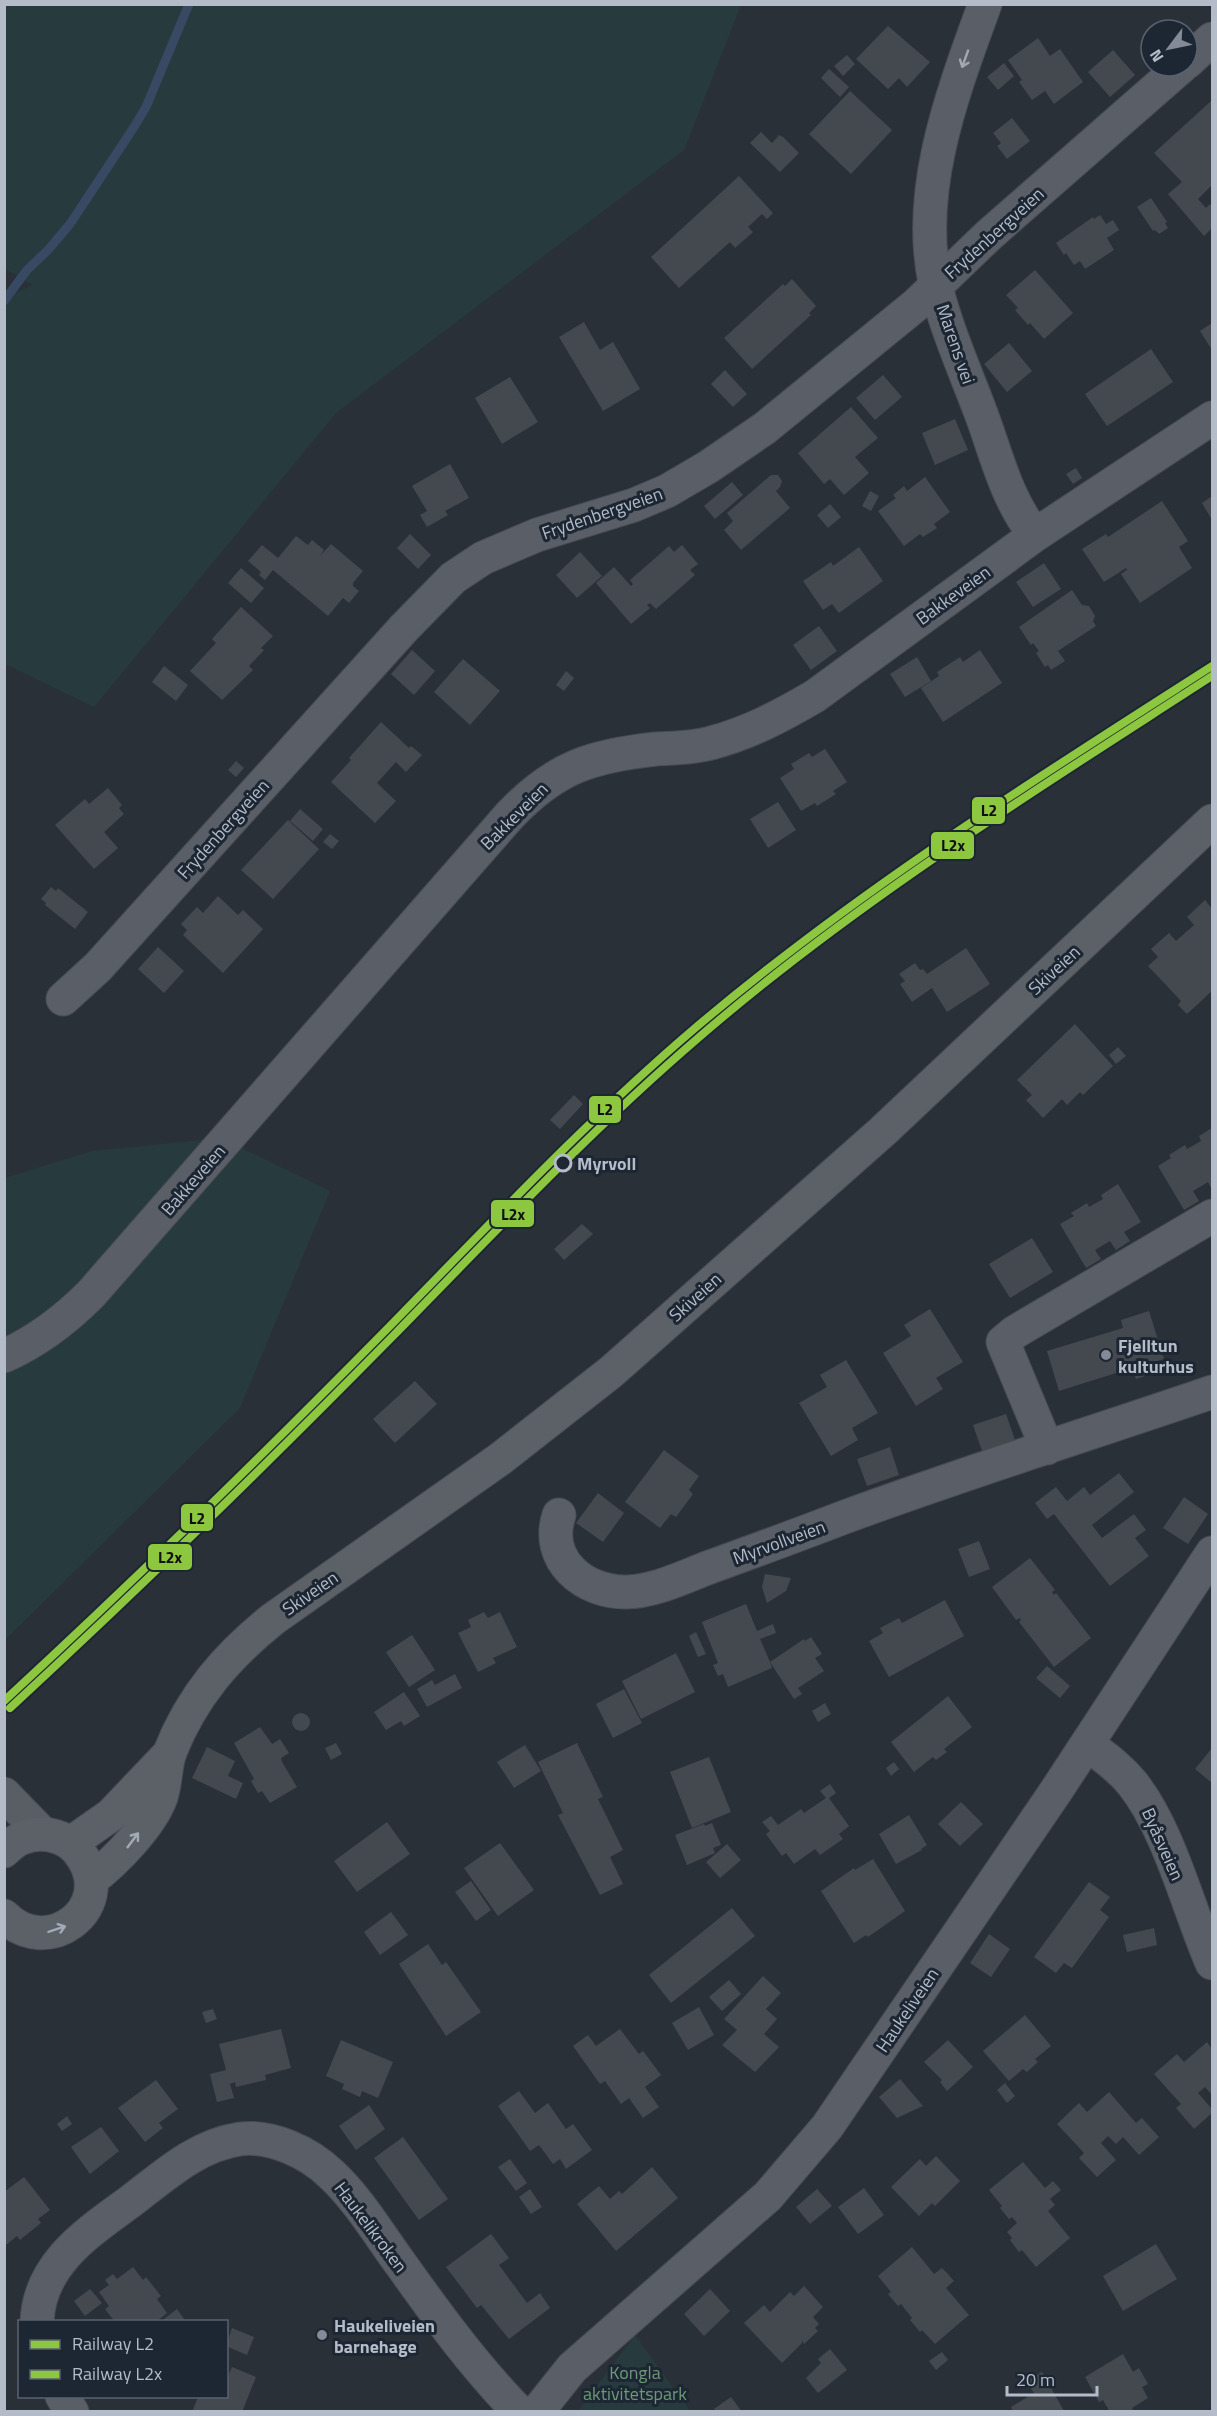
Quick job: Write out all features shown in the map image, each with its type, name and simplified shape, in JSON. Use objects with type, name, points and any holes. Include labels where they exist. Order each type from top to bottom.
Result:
[{"type":"main road","name":"Skiveien","points":[[4,1851],[18,1840],[30,1835],[57,1839],[111,1815],[170,1753],[201,1694],[238,1648],[305,1596],[500,1459],[602,1379],[882,1131],[1212,821]]},
{"type":"main road","name":"Skiveien","points":[[91,1880],[110,1866],[124,1851],[161,1797],[170,1753]]},
{"type":"main road","points":[[4,1794],[88,1865],[91,1880],[90,1897],[83,1912],[71,1924],[56,1932],[39,1934],[11,1928]]},
{"type":"street","name":"Marens vei","points":[[986,4],[957,82],[939,142],[930,236],[936,285],[946,321],[1006,486],[1021,517],[1035,535]]},
{"type":"street","points":[[1199,51],[1212,39]]},
{"type":"street","name":"Frydenbergveien","points":[[63,999],[98,967],[404,628],[453,578],[497,551],[537,535],[634,505],[667,491],[708,467],[765,428],[916,304],[989,235],[1168,78]]},
{"type":"street","name":"Bakkeveien","points":[[4,1356],[45,1334],[64,1320],[91,1294],[510,815],[537,788],[566,770],[594,760],[631,752],[708,744],[745,733],[778,718],[815,696],[1035,535],[1212,418]]},
{"type":"street","points":[[1047,1448],[1003,1342],[1015,1332],[1212,1216]]},
{"type":"street","name":"Myrvollveien","points":[[559,1515],[556,1524],[556,1546],[565,1564],[573,1573],[592,1586],[603,1589],[620,1592],[640,1591],[881,1504],[1212,1392]]},
{"type":"street","name":"Haukeliveien","points":[[537,2412],[572,2368],[736,2226],[768,2196],[803,2157],[861,2079],[1087,1744],[1212,1553]]},
{"type":"street","name":"Byåsveien","points":[[1087,1744],[1131,1782],[1153,1816],[1212,1964]]},
{"type":"street","name":"Haukelikroken","points":[[37,2320],[45,2285],[60,2260],[79,2240],[195,2155],[226,2142],[240,2139],[262,2140],[305,2155],[330,2173],[356,2202],[461,2347],[519,2412]]},
{"type":"street","points":[[63,2398],[72,2412]]},
{"type":"green space","points":[[5,4],[741,5],[684,150],[336,413],[94,707],[5,664],[5,297],[33,285],[5,269]]},
{"type":"green space","points":[[221,1138],[330,1191],[240,1408],[5,1640],[5,1178],[92,1151]]},
{"type":"green space","name":"Kongla aktivitetspark","points":[[635,2335],[690,2411],[578,2411]]},
{"type":"building","points":[[888,26],[930,62],[907,87],[899,78],[888,89],[856,59]]},
{"type":"building","points":[[1038,38],[1050,56],[1060,49],[1083,82],[1054,104],[1045,91],[1032,100],[1019,82],[1022,80],[1008,60]]},
{"type":"building","points":[[1113,50],[1135,75],[1110,97],[1088,72]]},
{"type":"building","points":[[847,55],[855,64],[843,76],[834,66]]},
{"type":"building","points":[[1004,63],[1014,76],[998,90],[987,77]]},
{"type":"building","points":[[829,69],[849,87],[840,97],[821,78]]},
{"type":"building","points":[[850,91],[892,130],[851,174],[809,134]]},
{"type":"building","points":[[1211,101],[1212,185],[1198,199],[1206,208],[1210,204],[1212,207],[1212,228],[1204,236],[1168,194],[1182,182],[1154,153]]},
{"type":"building","points":[[1012,118],[1030,141],[1007,159],[997,146],[1001,143],[993,133]]},
{"type":"building","points":[[761,132],[772,143],[779,135],[783,137],[799,153],[780,172],[750,143]]},
{"type":"building","points":[[739,176],[773,213],[767,219],[762,214],[748,227],[753,232],[735,248],[730,242],[679,288],[651,257]]},
{"type":"building","points":[[1151,198],[1167,222],[1165,223],[1168,228],[1159,234],[1153,231],[1137,207]]},
{"type":"building","points":[[1100,215],[1106,224],[1113,220],[1119,230],[1107,238],[1114,250],[1085,269],[1080,261],[1074,265],[1056,243],[1093,217],[1094,219]]},
{"type":"building","points":[[1035,270],[1073,313],[1044,339],[1015,310],[1018,308],[1006,295]]},
{"type":"building","points":[[792,279],[816,306],[809,313],[811,315],[752,369],[724,338],[783,284],[785,286]]},
{"type":"building","points":[[584,322],[600,350],[613,342],[640,389],[603,411],[559,337]]},
{"type":"building","points":[[1212,323],[1212,350],[1200,331]]},
{"type":"building","points":[[1009,343],[1032,371],[1007,392],[984,364]]},
{"type":"building","points":[[1151,349],[1173,382],[1107,426],[1085,394]]},
{"type":"building","points":[[725,370],[747,394],[733,407],[711,384]]},
{"type":"building","points":[[883,375],[902,397],[875,420],[856,398]]},
{"type":"building","points":[[510,377],[538,422],[502,444],[475,398]]},
{"type":"building","points":[[851,407],[878,438],[855,457],[869,473],[844,495],[830,479],[824,484],[798,453]]},
{"type":"building","points":[[955,419],[968,450],[935,465],[922,433]]},
{"type":"building","points":[[450,464],[469,498],[445,511],[448,515],[427,527],[420,515],[427,511],[412,486]]},
{"type":"building","points":[[1076,468],[1082,478],[1073,484],[1066,474]]},
{"type":"building","points":[[771,475],[778,475],[782,481],[776,491],[790,508],[741,550],[724,530],[733,521],[727,513]]},
{"type":"building","points":[[925,477],[950,512],[934,524],[937,528],[923,537],[920,534],[904,546],[878,511],[896,498],[893,495],[904,486],[907,491]]},
{"type":"building","points":[[732,482],[743,495],[715,519],[704,506]]},
{"type":"building","points":[[870,491],[879,496],[871,511],[862,506]]},
{"type":"building","points":[[1212,496],[1212,520],[1202,503]]},
{"type":"building","points":[[1162,501],[1188,541],[1179,547],[1192,568],[1140,603],[1121,574],[1127,570],[1126,568],[1104,582],[1082,549],[1106,534],[1108,537]]},
{"type":"building","points":[[830,504],[841,517],[828,528],[817,515]]},
{"type":"building","points":[[410,534],[431,555],[418,569],[397,548]]},
{"type":"building","points":[[296,536],[308,545],[312,540],[324,550],[320,556],[331,544],[363,571],[353,583],[359,591],[349,603],[343,598],[328,616],[273,570],[265,580],[259,575],[261,572],[248,561],[262,545],[278,558]]},
{"type":"building","points":[[682,545],[698,564],[690,570],[695,575],[656,609],[650,603],[647,605],[650,608],[631,624],[596,583],[614,567],[631,586],[633,584],[630,580],[669,546],[674,552]]},
{"type":"building","points":[[859,547],[883,581],[839,613],[832,604],[823,610],[803,581],[831,562],[833,566]]},
{"type":"building","points":[[580,552],[602,576],[577,598],[556,575]]},
{"type":"building","points":[[1044,563],[1061,589],[1033,607],[1016,582]]},
{"type":"building","points":[[241,568],[264,588],[251,603],[228,583]]},
{"type":"building","points":[[1072,590],[1082,605],[1089,606],[1095,616],[1093,621],[1096,626],[1058,651],[1065,661],[1051,670],[1048,665],[1045,667],[1036,653],[1039,651],[1033,643],[1031,645],[1019,627]]},
{"type":"building","points":[[241,607],[273,636],[261,648],[264,650],[249,666],[253,670],[222,700],[190,671],[216,643],[212,639]]},
{"type":"building","points":[[819,626],[837,651],[811,670],[793,645]]},
{"type":"building","points":[[412,650],[435,671],[414,695],[391,674]]},
{"type":"building","points":[[980,650],[1002,683],[943,722],[921,688],[939,676],[937,672],[960,657],[963,662]]},
{"type":"building","points":[[917,657],[931,681],[905,697],[890,674]]},
{"type":"building","points":[[463,659],[500,691],[470,725],[434,692]]},
{"type":"building","points":[[164,666],[188,685],[176,701],[152,682]]},
{"type":"building","points":[[566,671],[574,678],[564,691],[556,685]]},
{"type":"building","points":[[381,722],[409,748],[411,746],[422,755],[406,772],[396,762],[377,783],[396,801],[375,823],[331,782]]},
{"type":"building","points":[[825,749],[847,782],[833,791],[836,794],[817,806],[815,803],[801,811],[780,778],[794,769],[791,764],[809,753],[812,757]]},
{"type":"building","points":[[236,761],[244,768],[236,777],[228,770]]},
{"type":"building","points":[[108,788],[122,805],[119,808],[124,814],[104,832],[118,848],[94,869],[55,825],[85,799],[89,804]]},
{"type":"building","points":[[778,802],[796,830],[768,848],[750,819]]},
{"type":"building","points":[[300,809],[323,829],[313,841],[290,821]]},
{"type":"building","points":[[288,820],[319,849],[273,899],[241,870]]},
{"type":"building","points":[[330,834],[339,841],[332,849],[323,842]]},
{"type":"building","points":[[51,887],[56,891],[58,888],[88,912],[75,929],[45,905],[46,903],[41,899]]},
{"type":"building","points":[[218,896],[238,915],[243,910],[263,929],[223,973],[183,935],[187,930],[181,924],[197,907],[203,913]]},
{"type":"building","points":[[1205,900],[1212,909],[1212,991],[1187,1014],[1178,1005],[1181,1001],[1148,966],[1158,957],[1151,949],[1169,933],[1176,941],[1194,925],[1187,917]]},
{"type":"building","points":[[158,947],[184,971],[164,993],[138,969]]},
{"type":"building","points":[[966,948],[990,984],[947,1012],[932,988],[912,1002],[900,984],[905,981],[899,974],[915,963],[927,974]]},
{"type":"building","points":[[1075,1024],[1113,1066],[1083,1095],[1080,1092],[1067,1105],[1062,1099],[1043,1118],[1026,1100],[1032,1095],[1017,1080]]},
{"type":"building","points":[[1118,1047],[1126,1056],[1116,1064],[1109,1055]]},
{"type":"building","points":[[574,1095],[583,1104],[560,1129],[550,1120]]},
{"type":"building","points":[[1212,1128],[1212,1190],[1208,1182],[1193,1191],[1199,1201],[1184,1210],[1158,1166],[1171,1158],[1169,1155],[1185,1145],[1187,1149],[1201,1141],[1199,1136]]},
{"type":"building","points":[[1118,1184],[1141,1222],[1124,1232],[1130,1241],[1116,1250],[1110,1241],[1095,1250],[1101,1259],[1086,1268],[1060,1224],[1074,1216],[1071,1213],[1087,1203],[1089,1207],[1103,1199],[1101,1195]]},
{"type":"building","points":[[582,1224],[593,1234],[564,1260],[554,1249]]},
{"type":"building","points":[[1032,1238],[1053,1272],[1010,1298],[989,1264]]},
{"type":"building","points":[[930,1309],[963,1362],[936,1378],[943,1389],[916,1406],[883,1353],[911,1336],[904,1325]]},
{"type":"building","points":[[1149,1311],[1164,1359],[1147,1364],[1151,1374],[1136,1379],[1132,1368],[1059,1391],[1047,1351],[1123,1328],[1121,1320]]},
{"type":"building","points":[[846,1360],[878,1413],[852,1428],[858,1440],[831,1456],[799,1403],[827,1387],[820,1375]]},
{"type":"building","points":[[415,1381],[437,1404],[395,1443],[373,1419]]},
{"type":"building","points":[[1006,1414],[1015,1440],[982,1451],[973,1425]]},
{"type":"building","points":[[890,1447],[899,1475],[867,1486],[857,1459]]},
{"type":"building","points":[[664,1450],[699,1476],[689,1490],[693,1494],[676,1517],[671,1514],[660,1528],[625,1502]]},
{"type":"building","points":[[1119,1473],[1134,1492],[1092,1525],[1102,1538],[1134,1514],[1146,1530],[1135,1538],[1149,1556],[1110,1586],[1054,1514],[1047,1519],[1035,1503],[1056,1487],[1067,1501],[1084,1487],[1090,1495]]},
{"type":"building","points":[[598,1493],[624,1513],[603,1542],[576,1523]]},
{"type":"building","points":[[1184,1497],[1208,1514],[1188,1544],[1163,1528]]},
{"type":"building","points":[[979,1541],[990,1569],[969,1577],[958,1549]]},
{"type":"building","points":[[1030,1558],[1055,1590],[1052,1592],[1054,1595],[1056,1593],[1091,1638],[1054,1667],[1019,1622],[1020,1618],[1016,1620],[992,1587]]},
{"type":"building","points":[[765,1574],[791,1578],[786,1591],[767,1603],[762,1587]]},
{"type":"building","points":[[945,1600],[964,1636],[889,1677],[869,1641],[883,1633],[880,1628],[899,1618],[902,1623]]},
{"type":"building","points":[[746,1604],[757,1631],[773,1624],[776,1633],[760,1639],[772,1668],[728,1687],[723,1674],[718,1676],[713,1665],[718,1663],[702,1622]]},
{"type":"building","points":[[484,1612],[488,1618],[500,1612],[517,1647],[493,1658],[496,1663],[478,1672],[458,1633],[471,1627],[468,1620]]},
{"type":"building","points":[[696,1632],[706,1654],[698,1657],[689,1636]]},
{"type":"building","points":[[412,1635],[435,1670],[409,1687],[386,1652]]},
{"type":"building","points":[[811,1637],[822,1654],[815,1658],[824,1671],[798,1688],[802,1694],[794,1699],[770,1662],[804,1639],[805,1641]]},
{"type":"building","points":[[676,1653],[695,1692],[641,1719],[622,1681]]},
{"type":"building","points":[[1047,1666],[1070,1686],[1060,1698],[1036,1678]]},
{"type":"building","points":[[455,1674],[462,1688],[427,1707],[417,1689],[432,1680],[435,1685]]},
{"type":"building","points":[[624,1689],[642,1723],[613,1738],[596,1704]]},
{"type":"building","points":[[404,1692],[420,1716],[404,1726],[401,1721],[386,1730],[374,1712]]},
{"type":"building","points":[[948,1696],[972,1727],[944,1749],[947,1752],[936,1760],[933,1757],[914,1772],[891,1742]]},
{"type":"building","points":[[825,1703],[831,1714],[818,1722],[812,1711]]},
{"type":"building","points":[[301,1713],[307,1716],[310,1722],[307,1728],[301,1731],[295,1728],[292,1722],[295,1716]]},
{"type":"building","points":[[260,1727],[272,1744],[280,1739],[289,1753],[281,1758],[297,1787],[270,1803],[262,1791],[258,1793],[251,1781],[254,1779],[234,1743]]},
{"type":"building","points":[[336,1743],[342,1754],[331,1760],[325,1748]]},
{"type":"building","points":[[577,1743],[603,1797],[598,1799],[623,1850],[610,1857],[623,1884],[600,1895],[558,1815],[563,1813],[538,1762]]},
{"type":"building","points":[[525,1745],[541,1771],[514,1788],[497,1762]]},
{"type":"building","points":[[207,1747],[235,1761],[228,1776],[243,1783],[236,1799],[192,1778]]},
{"type":"building","points":[[1212,1748],[1212,1783],[1195,1769]]},
{"type":"building","points":[[709,1757],[731,1812],[692,1828],[670,1772]]},
{"type":"building","points":[[894,1762],[899,1769],[891,1776],[886,1768]]},
{"type":"building","points":[[830,1784],[836,1793],[829,1798],[849,1826],[839,1834],[843,1839],[820,1855],[815,1849],[794,1864],[786,1853],[782,1856],[766,1834],[770,1831],[762,1822],[771,1816],[778,1825],[801,1809],[804,1813],[826,1798],[820,1791]]},
{"type":"building","points":[[961,1802],[983,1824],[960,1846],[938,1824]]},
{"type":"building","points":[[909,1815],[927,1845],[896,1864],[879,1834]]},
{"type":"building","points":[[387,1822],[410,1854],[357,1892],[334,1861]]},
{"type":"building","points":[[712,1823],[721,1845],[713,1848],[715,1853],[687,1865],[675,1835]]},
{"type":"building","points":[[500,1843],[534,1890],[498,1916],[464,1868]]},
{"type":"building","points":[[727,1844],[741,1860],[720,1878],[706,1862]]},
{"type":"building","points":[[873,1859],[905,1911],[868,1937],[866,1935],[854,1943],[821,1891],[854,1868],[855,1870]]},
{"type":"building","points":[[471,1881],[491,1910],[476,1921],[455,1892]]},
{"type":"building","points":[[1089,1882],[1110,1897],[1100,1910],[1109,1917],[1072,1968],[1064,1963],[1056,1973],[1034,1957]]},
{"type":"building","points":[[732,1908],[755,1936],[671,2003],[649,1975]]},
{"type":"building","points":[[391,1912],[408,1935],[380,1955],[364,1932]]},
{"type":"building","points":[[1154,1928],[1157,1945],[1127,1952],[1123,1935]]},
{"type":"building","points":[[989,1934],[1010,1949],[991,1977],[970,1963]]},
{"type":"building","points":[[428,1944],[442,1965],[446,1962],[481,2012],[446,2036],[399,1964]]},
{"type":"building","points":[[763,1976],[781,1993],[766,2009],[777,2019],[764,2034],[779,2047],[755,2072],[722,2045],[737,2030],[724,2019]]},
{"type":"building","points":[[729,1980],[741,1994],[722,2011],[709,1997]]},
{"type":"building","points":[[699,2007],[714,2035],[688,2050],[672,2023]]},
{"type":"building","points":[[213,2009],[217,2019],[206,2023],[202,2012]]},
{"type":"building","points":[[1025,2015],[1051,2046],[1035,2059],[1038,2062],[1027,2072],[1023,2069],[1009,2081],[983,2051]]},
{"type":"building","points":[[281,2029],[291,2068],[265,2075],[266,2080],[236,2087],[235,2082],[230,2084],[234,2098],[217,2102],[210,2074],[226,2070],[219,2044]]},
{"type":"building","points":[[620,2029],[639,2054],[643,2051],[661,2075],[645,2087],[659,2107],[643,2118],[629,2098],[621,2104],[605,2081],[600,2084],[573,2046],[588,2035],[596,2046]]},
{"type":"building","points":[[341,2040],[393,2062],[378,2098],[362,2091],[360,2097],[342,2089],[344,2084],[326,2076]]},
{"type":"building","points":[[948,2040],[973,2067],[947,2091],[940,2082],[942,2080],[924,2062]]},
{"type":"building","points":[[1207,2042],[1212,2049],[1212,2095],[1205,2087],[1198,2093],[1212,2109],[1212,2113],[1194,2129],[1176,2108],[1181,2104],[1154,2074],[1177,2054],[1184,2062]]},
{"type":"building","points":[[900,2079],[923,2106],[897,2118],[879,2097]]},
{"type":"building","points":[[156,2080],[178,2109],[159,2123],[163,2128],[145,2142],[118,2108]]},
{"type":"building","points":[[1005,2083],[1015,2096],[1007,2103],[997,2090]]},
{"type":"building","points":[[519,2091],[535,2113],[548,2103],[566,2129],[573,2124],[592,2150],[566,2169],[560,2159],[553,2164],[539,2145],[530,2151],[498,2106]]},
{"type":"building","points":[[1109,2092],[1136,2123],[1142,2118],[1159,2137],[1139,2155],[1123,2137],[1116,2144],[1108,2136],[1101,2143],[1116,2160],[1097,2177],[1079,2158],[1084,2153],[1057,2124],[1079,2103],[1087,2112]]},
{"type":"building","points":[[369,2105],[385,2129],[356,2150],[339,2126]]},
{"type":"building","points":[[67,2116],[72,2124],[62,2131],[57,2124]]},
{"type":"building","points":[[101,2127],[119,2151],[90,2174],[71,2147]]},
{"type":"building","points":[[403,2137],[448,2199],[419,2220],[374,2158]]},
{"type":"building","points":[[936,2156],[960,2181],[935,2206],[932,2203],[919,2216],[891,2187],[920,2159],[926,2166]]},
{"type":"building","points":[[510,2159],[527,2183],[516,2191],[498,2167]]},
{"type":"building","points":[[1023,2162],[1045,2188],[1053,2181],[1061,2190],[1050,2199],[1055,2205],[1048,2211],[1070,2238],[1036,2267],[1022,2250],[1019,2252],[1010,2240],[1012,2238],[1007,2232],[1017,2223],[1012,2217],[1009,2219],[989,2190]]},
{"type":"building","points":[[652,2167],[678,2198],[616,2251],[577,2204],[599,2186],[610,2199],[619,2191],[622,2194]]},
{"type":"building","points":[[24,2177],[50,2210],[38,2219],[41,2223],[20,2240],[17,2236],[6,2245],[4,2192]]},
{"type":"building","points":[[864,2188],[884,2215],[858,2234],[838,2207]]},
{"type":"building","points":[[530,2189],[542,2207],[531,2214],[519,2197]]},
{"type":"building","points":[[817,2189],[832,2206],[810,2224],[796,2207]]},
{"type":"building","points":[[491,2234],[509,2258],[499,2265],[527,2303],[540,2293],[550,2308],[509,2339],[481,2305],[477,2308],[446,2267]]},
{"type":"building","points":[[1156,2244],[1177,2279],[1123,2311],[1103,2276]]},
{"type":"building","points":[[912,2247],[934,2274],[942,2268],[954,2281],[946,2288],[969,2315],[935,2344],[922,2330],[920,2332],[901,2304],[898,2306],[888,2294],[891,2292],[878,2276]]},
{"type":"building","points":[[133,2267],[143,2280],[146,2277],[161,2296],[157,2299],[167,2313],[158,2320],[113,2320],[105,2309],[109,2306],[99,2292],[109,2285],[105,2280],[113,2274],[117,2279]]},
{"type":"building","points":[[804,2286],[823,2307],[813,2317],[819,2324],[815,2328],[818,2331],[804,2344],[802,2340],[802,2343],[782,2363],[744,2323],[764,2305],[770,2312],[790,2292],[794,2296]]},
{"type":"building","points":[[90,2289],[102,2303],[85,2316],[74,2301]]},
{"type":"building","points":[[710,2289],[730,2311],[704,2336],[684,2314]]},
{"type":"building","points":[[177,2309],[185,2320],[165,2320]]},
{"type":"building","points":[[232,2328],[254,2337],[247,2355],[228,2347]]},
{"type":"building","points":[[830,2349],[847,2370],[818,2393],[806,2378],[821,2363],[818,2359]]},
{"type":"building","points":[[942,2352],[948,2360],[936,2370],[929,2361]]},
{"type":"building","points":[[1123,2354],[1133,2372],[1139,2368],[1148,2384],[1142,2387],[1148,2398],[1132,2408],[1134,2412],[1110,2412],[1103,2400],[1099,2402],[1085,2377]]},
{"type":"building","points":[[232,2367],[256,2377],[242,2412],[192,2412],[198,2398],[228,2398],[228,2376]]},
{"type":"building","points":[[1042,2372],[1064,2411],[1013,2412],[1011,2407],[1034,2393],[1026,2381]]},
{"type":"building","points":[[731,2397],[742,2412],[716,2412],[714,2409]]},
{"type":"waterway","points":[[4,301],[27,270],[70,224],[134,127],[146,107],[189,4]]},
{"type":"rail line","name":"L2","points":[[4,1701],[247,1469],[576,1137],[694,1029],[755,979],[882,884],[1012,795],[1212,666]]},
{"type":"rail line","name":"L2x","points":[[10,1708],[108,1617],[252,1477],[580,1146],[697,1039],[820,940],[948,848],[1212,676]]},
{"type":"place","name":"Myrvoll","points":[[563,1163]]},
{"type":"place","name":"Fjelltun kulturhus","points":[[1106,1355]]},
{"type":"place","name":"Haukeliveien barnehage","points":[[322,2335]]}]
